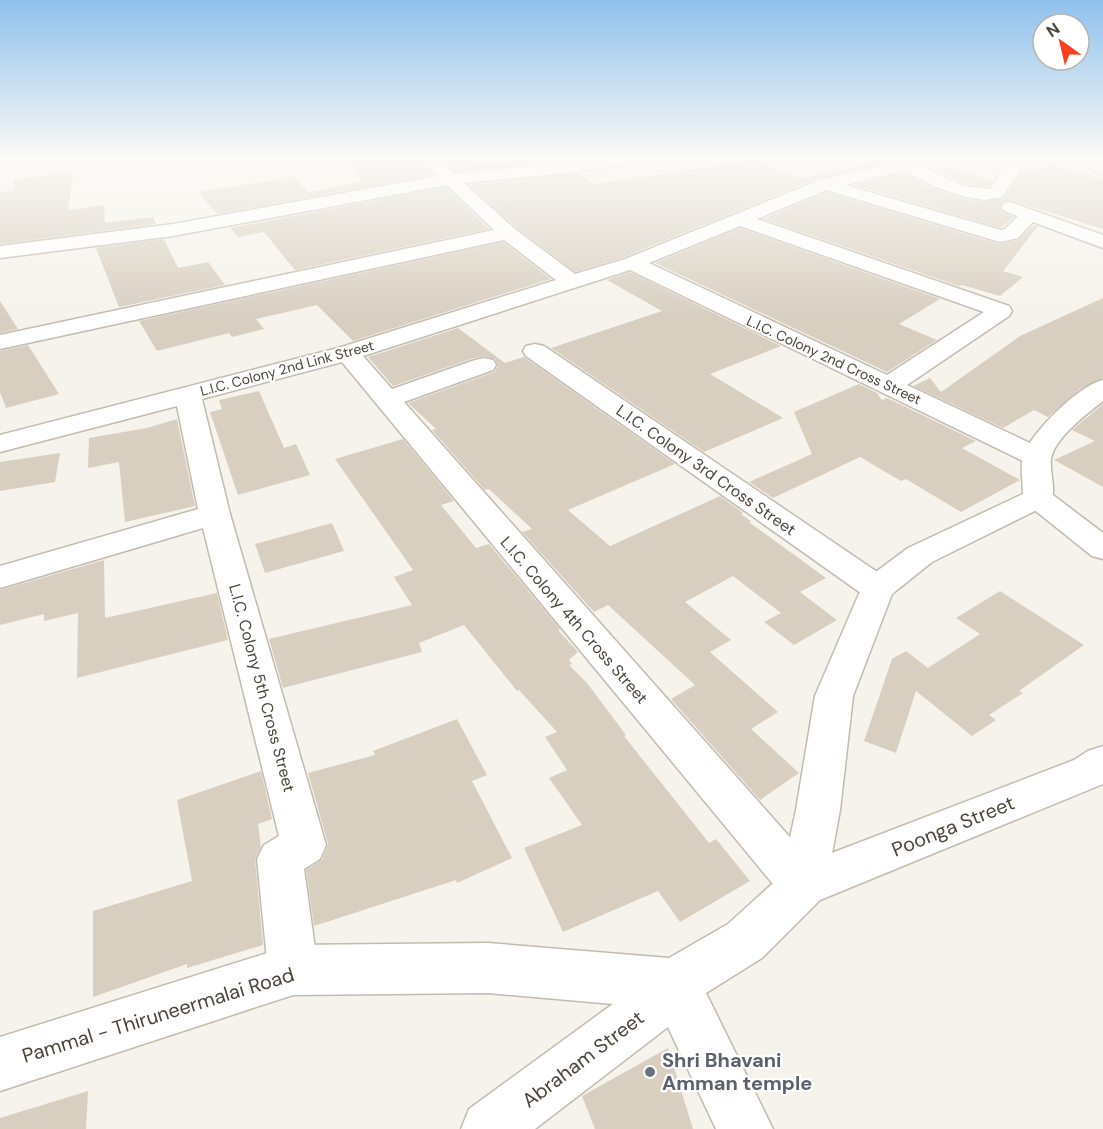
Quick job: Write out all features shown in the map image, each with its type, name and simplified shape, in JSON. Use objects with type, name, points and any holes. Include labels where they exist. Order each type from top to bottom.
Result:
[{"type":"street","points":[[0,252],[173,230],[278,211]]},
{"type":"street","points":[[484,211],[508,233],[572,282]]},
{"type":"street","name":"L.I.C. Colony 2nd Link Street","points":[[0,444],[347,353],[632,263],[759,211]]},
{"type":"street","points":[[915,211],[1000,236],[1011,234],[1030,214]]},
{"type":"street","points":[[1021,211],[1103,242]]},
{"type":"street","points":[[739,219],[1001,311],[890,385]]},
{"type":"street","points":[[0,342],[508,233]]},
{"type":"street","name":"L.I.C. Colony 2nd Cross Street","points":[[632,263],[791,342],[890,385],[1037,477],[1103,549]]},
{"type":"street","name":"L.I.C. Colony 3rd Cross Street","points":[[535,351],[877,588]]},
{"type":"street","name":"L.I.C. Colony 4th Cross Street","points":[[347,353],[802,886]]},
{"type":"street","points":[[386,400],[484,366]]},
{"type":"street","points":[[745,1129],[675,986],[746,941],[802,886],[818,810],[834,696],[877,588],[920,555],[1037,477],[1061,421],[1103,388]]},
{"type":"street","name":"L.I.C. Colony 5th Cross Street","points":[[189,394],[215,514],[304,845],[280,859],[293,970]]},
{"type":"street","points":[[0,577],[215,514]]},
{"type":"street","name":"Poonga Street","points":[[802,886],[1078,776],[1103,763]]},
{"type":"street","name":"Pammal - Thiruneermalai Road","points":[[0,1064],[293,970],[488,969],[675,986]]},
{"type":"street","name":"Abraham Street","points":[[489,1129],[675,986]]},
{"type":"building","points":[[0,211],[104,211],[105,223],[153,217],[156,224],[0,244]]},
{"type":"building","points":[[214,211],[235,211],[217,214]]},
{"type":"building","points":[[321,211],[470,211],[489,229],[295,270],[264,232],[238,237],[230,228]]},
{"type":"building","points":[[498,211],[738,211],[624,257],[575,272]]},
{"type":"building","points":[[782,211],[888,211],[999,244],[1018,240],[1034,225],[1038,226],[1003,271],[1023,277],[1000,296],[959,286],[763,219]]},
{"type":"building","points":[[942,211],[1001,211],[1014,217],[1001,228]]},
{"type":"building","points":[[1044,211],[1103,211],[1103,229]]},
{"type":"building","points":[[740,228],[940,299],[899,324],[937,340],[887,372],[655,263]]},
{"type":"building","points":[[164,239],[178,268],[208,262],[225,285],[119,307],[96,248]]},
{"type":"building","points":[[503,242],[551,279],[353,341],[317,305],[256,319],[264,329],[232,337],[229,333],[157,351],[139,321]]},
{"type":"building","points":[[630,272],[781,346],[710,374],[783,418],[704,452],[551,348],[662,311],[607,280]]},
{"type":"building","points":[[1103,298],[1103,378],[1080,389],[1048,417],[1034,410],[1003,428],[913,386],[930,378],[941,392],[1020,336]]},
{"type":"building","points":[[0,301],[18,329],[0,333]]},
{"type":"building","points":[[458,328],[505,363],[524,357],[675,464],[568,510],[610,546],[720,496],[743,513],[741,514],[751,521],[749,522],[826,578],[800,592],[837,620],[794,645],[764,622],[781,613],[733,576],[685,602],[731,640],[710,652],[778,712],[751,729],[799,773],[760,800],[671,699],[695,685],[608,605],[594,612],[522,532],[532,529],[489,489],[485,490],[432,430],[436,429],[408,403],[494,372],[498,366],[495,359],[484,356],[474,358],[393,386],[368,357]]},
{"type":"building","points":[[28,345],[59,394],[6,408],[0,392],[0,351]]},
{"type":"building","points":[[859,384],[877,393],[882,400],[887,398],[976,441],[962,448],[1020,480],[961,512],[906,479],[901,481],[860,457],[773,498],[749,482],[812,454],[794,412]]},
{"type":"building","points":[[259,391],[284,448],[296,444],[310,475],[238,495],[210,412],[222,409],[219,400]]},
{"type":"building","points":[[1103,404],[1103,487],[1054,460],[1095,441],[1072,430]]},
{"type":"building","points":[[177,419],[195,506],[125,522],[119,462],[88,468],[89,438],[147,428]]},
{"type":"building","points":[[403,439],[454,501],[441,505],[476,548],[489,544],[560,629],[558,630],[578,652],[569,660],[572,664],[569,665],[587,683],[626,735],[624,736],[709,843],[716,839],[750,881],[680,922],[658,891],[563,932],[524,848],[582,825],[549,778],[567,770],[545,737],[557,732],[519,690],[517,691],[464,625],[419,643],[422,652],[283,688],[269,639],[412,605],[394,577],[413,570],[335,459]]},
{"type":"building","points":[[60,453],[55,482],[0,491],[0,462]]},
{"type":"building","points":[[332,523],[344,551],[265,573],[255,544]]},
{"type":"building","points":[[104,560],[105,618],[217,593],[228,640],[77,678],[78,613],[44,621],[44,614],[0,625],[0,590]]},
{"type":"building","points":[[1000,591],[1084,645],[1019,691],[1023,693],[989,715],[996,720],[972,736],[916,691],[896,753],[864,741],[892,659],[906,651],[928,668],[980,634],[956,618]]},
{"type":"building","points":[[457,719],[487,775],[472,781],[512,858],[457,883],[456,880],[314,926],[306,870],[322,860],[328,844],[308,773],[375,755],[373,751]]},
{"type":"building","points":[[261,771],[272,819],[258,824],[261,847],[255,859],[263,945],[187,968],[187,964],[93,997],[93,911],[192,881],[177,800]]},
{"type":"building","name":"Shri Bhavani Amman temple","points":[[668,1048],[693,1129],[595,1129],[582,1096]]},
{"type":"building","points":[[88,1091],[86,1129],[0,1129],[0,1118]]},
{"type":"place","name":"Shri Bhavani Amman temple","points":[[650,1072]]}]
